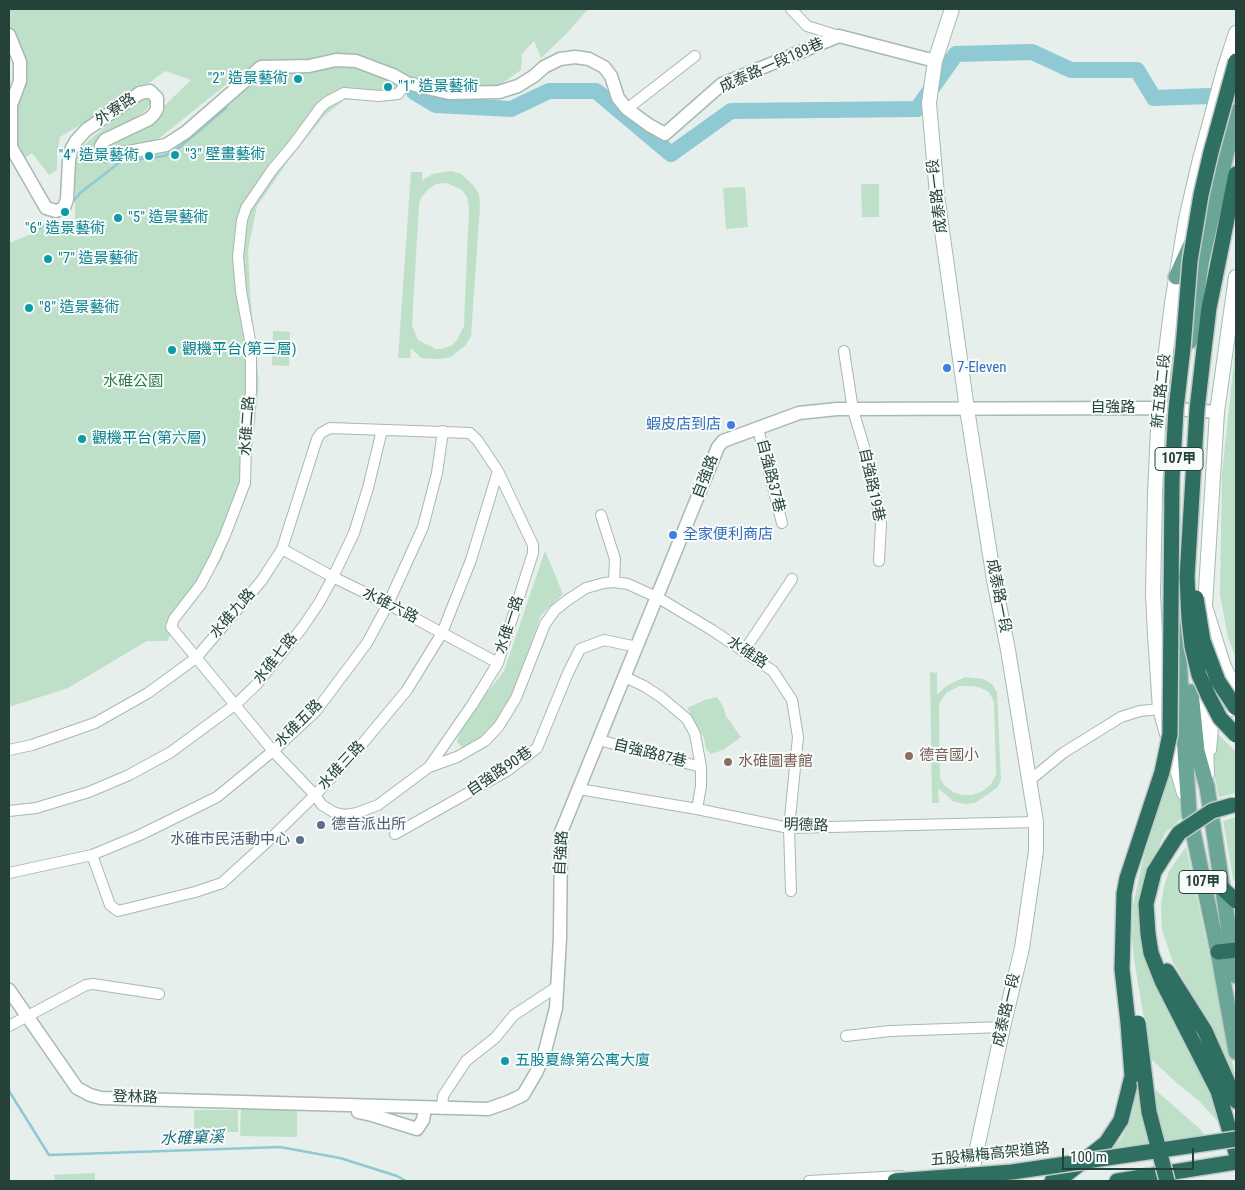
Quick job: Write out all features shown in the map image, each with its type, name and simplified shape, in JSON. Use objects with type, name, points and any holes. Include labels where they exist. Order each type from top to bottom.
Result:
[{"type":"highway","points":[[1052,1181],[1068,1173],[1106,1143],[1121,1120],[1132,1076],[1122,969],[1124,894],[1127,878],[1164,763],[1170,734],[1172,479],[1176,409],[1190,261],[1201,195],[1236,62]]},
{"type":"highway","points":[[1183,348],[1197,262],[1219,153],[1236,93]]},
{"type":"highway","points":[[1236,174],[1209,308],[1204,349],[1196,418],[1187,576],[1192,646],[1200,675],[1220,718],[1236,735]]},
{"type":"highway","points":[[1204,349],[1236,216]]},
{"type":"highway","points":[[1190,535],[1194,591],[1203,641],[1218,681],[1236,709]]},
{"type":"highway","points":[[1167,1181],[1149,1112],[1129,943],[1130,891],[1166,775],[1174,734],[1170,693]]},
{"type":"highway","points":[[1235,805],[1212,811],[1179,833],[1154,872],[1146,904],[1146,915],[1152,953],[1162,980],[1218,1090],[1236,1153]]},
{"type":"highway","points":[[1151,884],[1156,944],[1164,966],[1205,1032],[1236,1101]]},
{"type":"highway","points":[[1222,888],[1236,901]]},
{"type":"highway","name":"五股楊梅高架道路","points":[[895,1181],[1012,1172],[1236,1139]]},
{"type":"highway","points":[[1117,1181],[1236,1162]]},
{"type":"main road","name":"成泰路一段","points":[[952,9],[935,62],[929,103],[933,149],[967,409],[994,580],[1008,650],[1036,822],[1036,851],[1022,948],[970,1177]]},
{"type":"main road","name":"新五路二段","points":[[1236,33],[1199,163],[1186,219],[1176,277],[1159,408],[1154,493],[1153,594],[1160,709],[1236,976]]},
{"type":"main road","name":"新五路二段","points":[[1236,112],[1219,183],[1196,296],[1187,410],[1188,630],[1192,702],[1196,742],[1207,787],[1222,888],[1229,951],[1236,1052]]},
{"type":"main road","name":"新五路二段","points":[[1189,812],[1177,630],[1177,487],[1187,410],[1205,307],[1222,216],[1236,155]]},
{"type":"main road","points":[[1176,277],[1219,183]]},
{"type":"main road","name":"新五路二段","points":[[1207,787],[1204,708],[1205,598],[1217,412],[1236,277]]},
{"type":"street","name":"成泰路一段189巷","points":[[791,9],[807,26],[935,62]]},
{"type":"street","name":"外寮路","points":[[9,34],[20,62],[20,81],[11,105],[11,147],[46,208],[56,211],[64,208],[68,199],[69,161],[76,141],[86,130],[140,93],[150,91],[157,98],[154,114],[149,120],[105,140],[101,146],[101,152],[107,156],[166,145],[186,132],[261,67],[309,66],[336,60],[356,61],[386,72],[407,83]]},
{"type":"street","name":"成泰路一段189巷","points":[[407,83],[449,93],[499,92],[518,86],[544,67],[560,59],[575,57],[589,59],[604,67],[611,76],[618,98],[627,109],[648,126],[665,134],[722,84],[839,36]]},
{"type":"street","points":[[627,109],[695,56]]},
{"type":"street","name":"水碓二路","points":[[315,795],[273,751],[171,627],[174,619],[201,584],[215,557],[245,483],[246,443],[251,391],[251,346],[241,291],[238,257],[242,220],[246,208],[320,107],[344,93],[379,96],[398,94],[407,83]]},
{"type":"street","name":"自強路19巷","points":[[844,351],[853,410],[870,467],[881,524],[879,561]]},
{"type":"street","name":"自強路","points":[[425,1108],[488,1109],[523,1095],[536,1073],[544,1054],[556,1008],[561,832],[718,447],[723,441],[799,413],[837,409],[1159,408],[1217,412]]},
{"type":"street","name":"水碓九路","points":[[9,750],[32,745],[95,723],[148,693],[196,658],[262,580],[282,549],[317,439],[321,433],[330,428],[382,430]]},
{"type":"street","name":"自強路37巷","points":[[758,429],[782,524]]},
{"type":"street","points":[[382,430],[442,431]]},
{"type":"street","name":"水碓七路","points":[[9,811],[36,808],[89,792],[129,775],[171,752],[236,704],[256,685],[302,628],[333,577],[354,533],[368,488],[382,430]]},
{"type":"street","name":"水碓一路","points":[[429,767],[472,705],[498,663],[534,553],[498,471],[478,441],[470,434],[442,431]]},
{"type":"street","name":"水碓五路","points":[[9,873],[92,855],[140,835],[217,797],[273,751],[316,711],[367,643],[388,604],[423,527],[437,473],[442,431]]},
{"type":"street","name":"水碓三路","points":[[92,855],[110,905],[118,911],[195,892],[222,883],[315,795],[358,749],[407,690],[442,633],[471,560],[498,471]]},
{"type":"street","points":[[601,515],[615,559],[614,582]]},
{"type":"street","name":"水碓六路","points":[[282,549],[498,663]]},
{"type":"street","points":[[744,651],[792,579]]},
{"type":"street","name":"水碓一路","points":[[315,795],[322,805],[335,812],[345,815],[357,813],[378,806],[429,767],[457,757],[486,741],[499,726],[516,698],[545,624],[555,610],[586,588],[614,582],[628,584],[658,597]]},
{"type":"street","name":"水碓路","points":[[658,597],[774,671],[792,700],[798,737],[789,828],[791,891]]},
{"type":"street","points":[[1205,598],[1225,664],[1236,687]]},
{"type":"street","name":"自強路90巷","points":[[396,834],[507,771],[537,748],[580,649],[604,640],[637,647]]},
{"type":"street","points":[[625,677],[661,697],[687,719],[695,734],[702,767],[702,786],[698,809]]},
{"type":"street","points":[[1029,781],[1063,753],[1121,717],[1140,711],[1160,709]]},
{"type":"street","points":[[1207,766],[1215,722],[1219,716],[1236,709]]},
{"type":"street","name":"自強路87巷","points":[[599,740],[702,767]]},
{"type":"street","name":"明德路","points":[[580,789],[698,809],[789,828],[1036,822]]},
{"type":"street","points":[[9,1026],[86,985],[93,984],[158,994]]},
{"type":"street","points":[[442,1109],[444,1096],[466,1061],[494,1038],[514,1016],[558,986]]},
{"type":"street","name":"登林路","points":[[9,990],[77,1088],[90,1095],[101,1098],[314,1104],[425,1108],[423,1120],[417,1129],[372,1115],[314,1104]]},
{"type":"street","points":[[846,1036],[890,1031],[1003,1027]]},
{"type":"street","points":[[809,1181],[970,1177]]},
{"type":"green space","name":"水碓公園","points":[[9,9],[588,9],[541,58],[534,41],[522,54],[521,70],[490,92],[433,94],[401,80],[401,96],[344,100],[323,117],[289,160],[257,206],[248,250],[250,294],[259,383],[250,472],[222,559],[179,619],[167,641],[147,641],[68,688],[9,707],[9,243],[41,230],[75,220],[75,162],[79,149],[124,111],[146,97],[151,103],[144,112],[91,147],[91,153],[101,160],[157,151],[160,154],[217,104],[256,77],[339,64],[386,74],[366,64],[314,59],[249,68],[157,140],[113,149],[109,143],[161,109],[191,80],[165,71],[144,87],[60,137],[57,153],[57,170],[49,175],[32,153],[19,162],[12,121],[24,73],[9,34]]},
{"type":"green space","points":[[451,171],[461,174],[474,186],[479,194],[480,206],[471,336],[466,345],[451,357],[439,359],[421,358],[411,348],[410,358],[398,358],[411,172],[422,172],[422,180],[433,174]],"holes":[[[447,183],[462,190],[467,197],[469,208],[464,326],[457,340],[451,346],[436,349],[418,340],[412,325],[419,204],[422,196],[436,184]]]},
{"type":"green space","points":[[861,184],[879,184],[879,217],[862,217]]},
{"type":"green space","points":[[745,187],[748,227],[726,229],[723,188]]},
{"type":"green space","points":[[273,331],[290,332],[289,366],[272,365]]},
{"type":"green space","points":[[1236,343],[1236,658],[1228,638],[1220,595],[1222,473]]},
{"type":"green space","points":[[545,551],[563,594],[541,615],[514,691],[495,722],[481,740],[466,751],[457,742],[462,725],[504,671]]},
{"type":"green space","points":[[930,672],[937,673],[937,695],[946,686],[965,677],[983,679],[992,684],[997,692],[1001,780],[997,788],[975,803],[954,802],[938,788],[939,803],[932,803]],"holes":[[[959,686],[973,686],[989,692],[994,702],[996,775],[991,784],[983,791],[972,795],[963,795],[953,792],[944,785],[940,778],[939,704],[946,693]]]},
{"type":"green space","points":[[717,697],[723,706],[726,716],[741,737],[723,750],[711,754],[706,749],[704,738],[687,708]]},
{"type":"green space","points":[[1208,721],[1236,752],[1236,793],[1219,797],[1214,773]]},
{"type":"green space","points":[[1171,767],[1184,816],[1165,833],[1147,873],[1151,972],[1160,994],[1204,1074],[1224,1128],[1198,1100],[1151,1059],[1134,960],[1132,937],[1133,906],[1142,863]]},
{"type":"green space","points":[[1236,817],[1236,884],[1233,878],[1223,821]]},
{"type":"green space","points":[[1186,847],[1236,1079],[1202,1012],[1172,960],[1162,929],[1161,905],[1164,887],[1169,871]]},
{"type":"green space","points":[[1137,1074],[1199,1128],[1207,1138],[1108,1154],[1122,1137],[1130,1122],[1135,1101]]},
{"type":"green space","points":[[241,1108],[297,1109],[297,1137],[240,1136]]},
{"type":"green space","points":[[194,1110],[238,1110],[238,1132],[194,1132]]},
{"type":"green space","points":[[95,1173],[95,1181],[55,1181],[54,1175]]},
{"type":"waterway","points":[[414,92],[436,105],[511,109],[549,91],[596,91],[671,154],[731,111],[917,109],[956,54],[1032,52],[1071,70],[1137,70],[1154,98],[1236,95]]},
{"type":"waterway","points":[[275,73],[296,72]]},
{"type":"waterway","points":[[71,204],[80,193],[120,162],[164,156],[175,151],[226,108]]},
{"type":"waterway","points":[[40,229],[58,215]]},
{"type":"waterway","name":"水確窠溪","points":[[9,1091],[49,1155],[280,1147],[340,1158],[397,1176],[406,1181]]},
{"type":"place","name":"\"2\" 造景藝術","points":[[298,79]]},
{"type":"place","name":"\"1\" 造景藝術","points":[[388,87]]},
{"type":"place","name":"\"3\" 壁畫藝術","points":[[175,155]]},
{"type":"place","name":"\"4\" 造景藝術","points":[[149,156]]},
{"type":"place","name":"\"6\" 造景藝術","points":[[65,212]]},
{"type":"place","name":"\"5\" 造景藝術","points":[[118,218]]},
{"type":"place","name":"\"7\" 造景藝術","points":[[48,259]]},
{"type":"place","name":"\"8\" 造景藝術","points":[[29,308]]},
{"type":"place","name":"觀機平台(第三層)","points":[[172,350]]},
{"type":"place","name":"7-Eleven","points":[[947,368]]},
{"type":"place","name":"蝦皮店到店","points":[[731,425]]},
{"type":"place","name":"觀機平台(第六層)","points":[[82,439]]},
{"type":"place","name":"全家便利商店","points":[[673,535]]},
{"type":"place","name":"德音國小","points":[[909,756]]},
{"type":"place","name":"水碓圖書館","points":[[728,762]]},
{"type":"place","name":"德音派出所","points":[[321,825]]},
{"type":"place","name":"水碓市民活動中心","points":[[300,840]]},
{"type":"place","name":"五股夏綠第公寓大廈","points":[[505,1061]]}]
